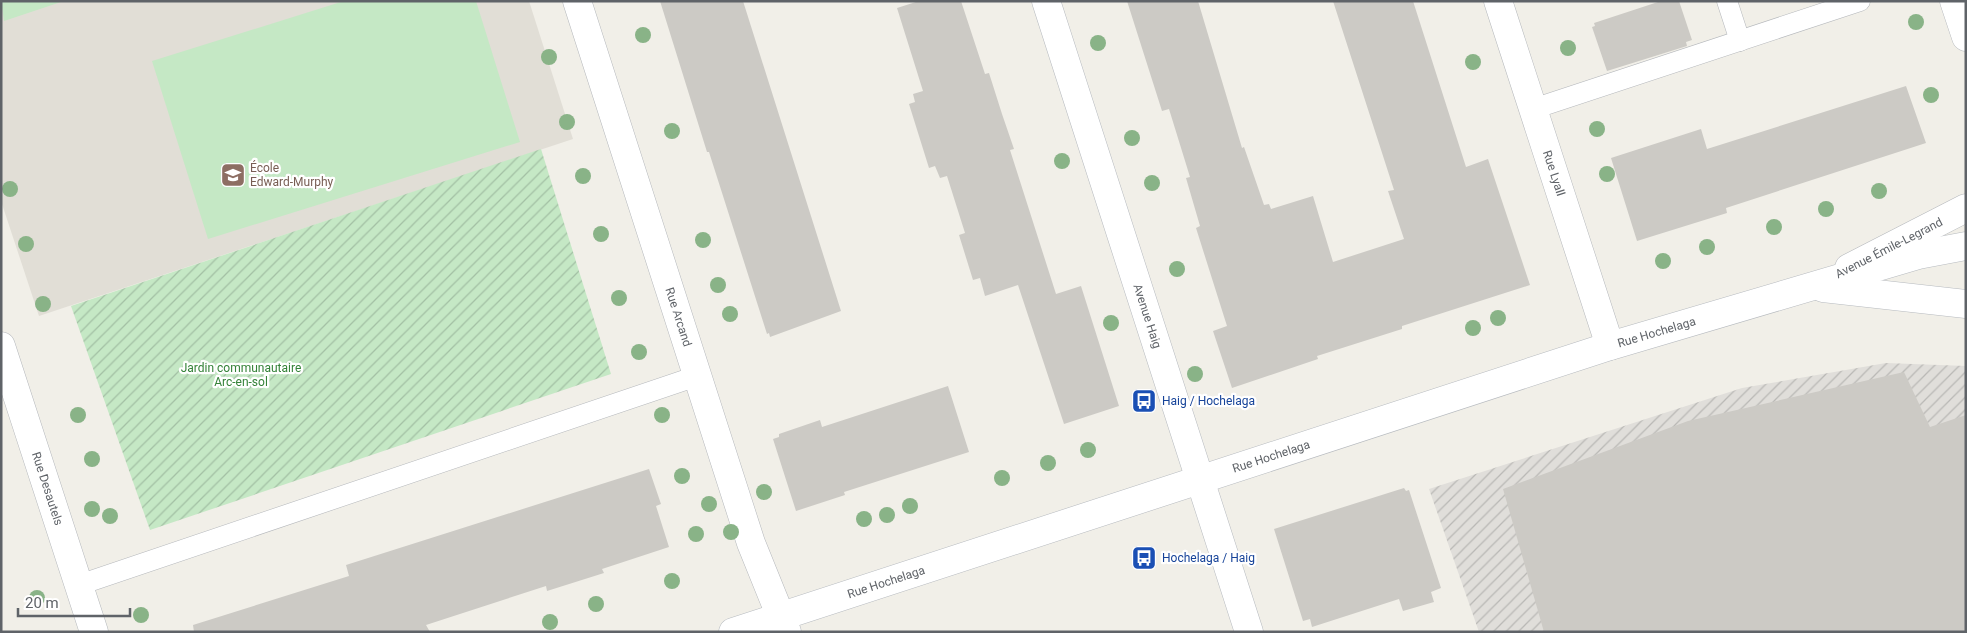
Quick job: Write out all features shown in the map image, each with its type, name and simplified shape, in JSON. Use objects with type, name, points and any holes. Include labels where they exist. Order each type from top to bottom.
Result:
[{"type":"street","name":"Rue Arcand","points":[[577,1],[751,543],[783,624]]},
{"type":"street","name":"Avenue Haig","points":[[1046,1],[1249,632]]},
{"type":"street","name":"Rue Lyall","points":[[1498,1],[1610,346]]},
{"type":"street","points":[[1954,1],[1966,37]]},
{"type":"street","name":"Avenue Émile-Legrand","points":[[1812,287],[1966,208]]},
{"type":"street","name":"Rue Hochelaga","points":[[733,632],[783,624],[1200,480],[1610,346],[1918,255],[1966,246]]},
{"type":"street","name":"Rue Hochelaga","points":[[1812,287],[1966,304]]},
{"type":"street","name":"Rue Desautels","points":[[1,346],[94,632]]},
{"type":"lane","points":[[1727,1],[1740,41]]},
{"type":"lane","points":[[1533,109],[1860,1]]},
{"type":"lane","points":[[79,585],[697,376]]},
{"type":"shaded area","name":"École Edward-Murphy","points":[[1,1],[529,1],[573,139],[39,316],[1,201]]},
{"type":"shaded area","points":[[1886,363],[1966,366],[1966,632],[1479,632],[1429,489],[1742,388]]},
{"type":"green space","points":[[1,1],[64,1],[4,21]]},
{"type":"green space","points":[[344,1],[476,1],[520,142],[208,239],[152,61]]},
{"type":"green space","name":"Jardin communautaire Arc-en-sol","points":[[541,149],[611,374],[150,530],[71,306]]},
{"type":"building","points":[[660,1],[743,1],[841,311],[770,337],[769,333],[767,334]]},
{"type":"building","points":[[919,1],[961,1],[985,74],[989,73],[1014,149],[1010,150],[1056,294],[1081,286],[1119,406],[1064,424],[1018,285],[985,296],[980,278],[973,280],[959,235],[965,233],[947,176],[940,178],[935,166],[929,168],[909,104],[915,102],[913,94],[923,91],[897,8]]},
{"type":"building","points":[[1127,1],[1198,1],[1242,148],[1244,147],[1264,205],[1269,204],[1271,209],[1313,196],[1333,262],[1404,239],[1388,191],[1394,190],[1333,1],[1413,1],[1466,167],[1488,159],[1530,285],[1402,326],[1402,329],[1317,356],[1318,359],[1232,388],[1213,331],[1227,326],[1196,228],[1200,226],[1186,178],[1190,177],[1169,109],[1162,111]]},
{"type":"building","points":[[1661,1],[1679,1],[1692,40],[1686,42],[1687,46],[1607,71],[1592,27],[1595,26],[1594,23]]},
{"type":"building","points":[[1906,86],[1926,143],[1726,208],[1727,213],[1637,241],[1611,158],[1701,129],[1707,149]]},
{"type":"building","points":[[1904,372],[1930,427],[1966,415],[1966,632],[1544,632],[1503,489],[1688,421]]},
{"type":"building","points":[[948,386],[969,452],[844,492],[845,495],[796,511],[773,439],[779,437],[779,434],[820,420],[822,427]]},
{"type":"building","points":[[649,469],[661,504],[656,506],[669,547],[602,569],[604,573],[547,591],[546,586],[426,625],[430,632],[194,632],[193,625],[349,576],[346,565]]},
{"type":"building","points":[[1404,488],[1406,491],[1409,490],[1441,588],[1431,592],[1434,602],[1403,611],[1399,599],[1312,627],[1310,619],[1303,621],[1274,529]]},
{"type":"place","name":"École Edward-Murphy","points":[[233,175]]},
{"type":"place","name":"Haig / Hochelaga","points":[[1144,401]]},
{"type":"place","name":"Hochelaga / Haig","points":[[1144,558]]}]
